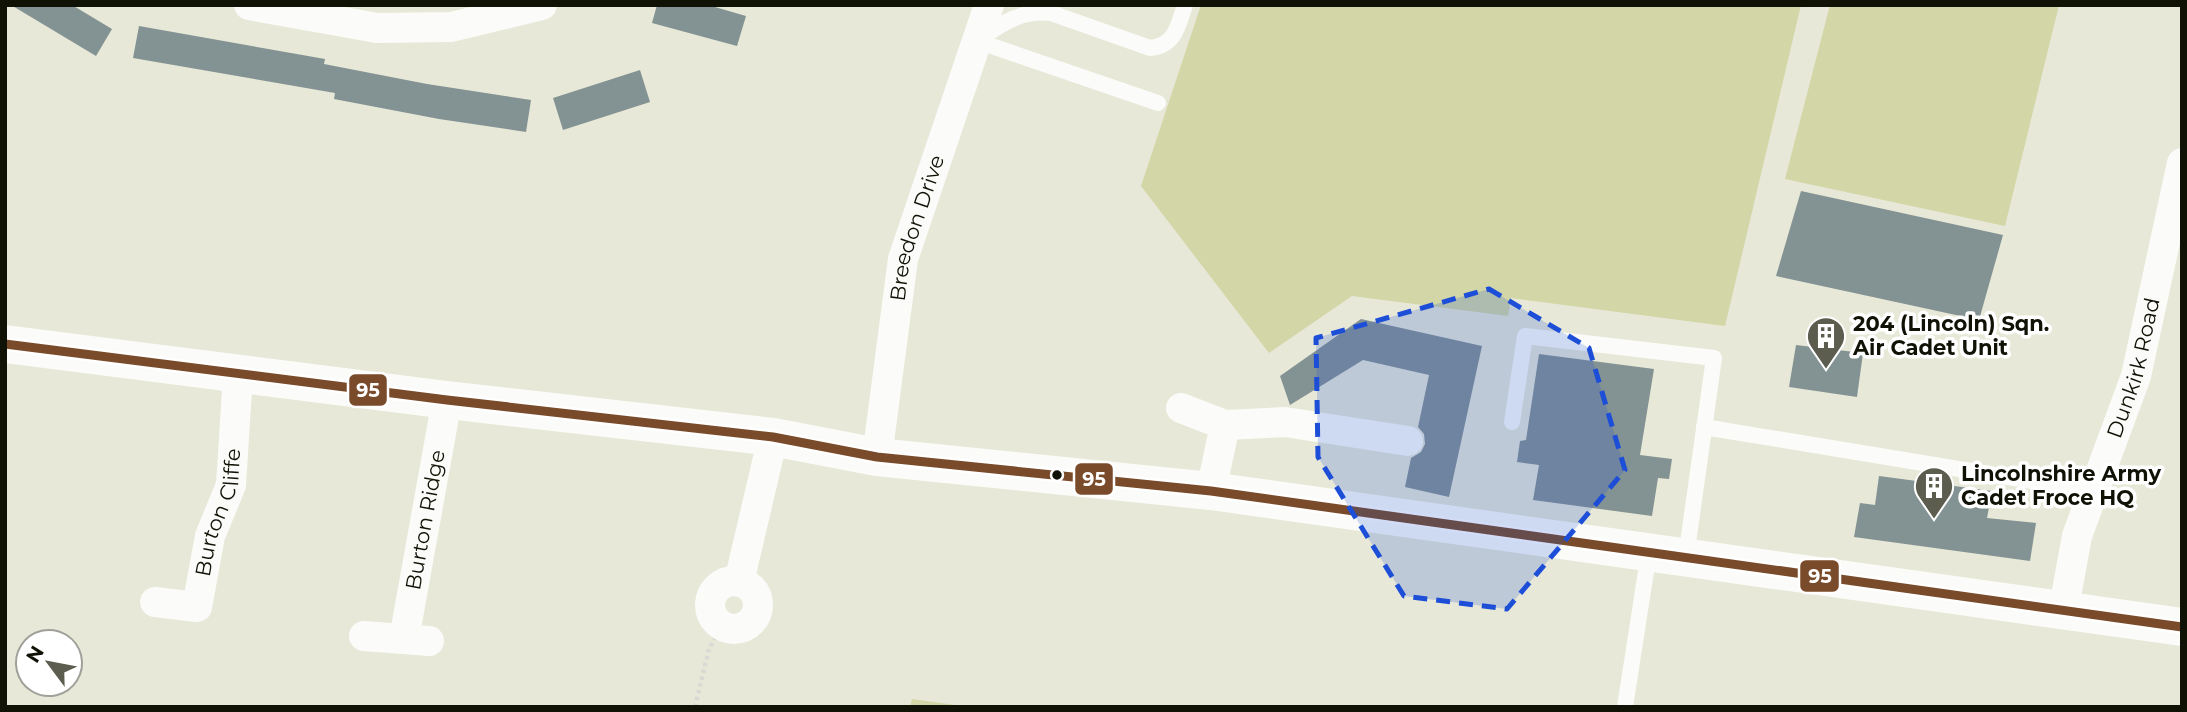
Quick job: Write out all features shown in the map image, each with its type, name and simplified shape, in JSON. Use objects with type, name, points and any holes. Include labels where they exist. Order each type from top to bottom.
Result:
[{"type":"main road","points":[[5,344],[447,400],[773,437],[877,457],[1211,491],[2063,613],[2182,627]]},
{"type":"street","points":[[249,5],[377,28],[451,27],[542,5]]},
{"type":"street","name":"Breedon Drive","points":[[877,457],[903,259],[989,5]]},
{"type":"street","name":"Dunkirk Road","points":[[2063,613],[2077,536],[2136,376],[2174,233],[2182,163]]},
{"type":"street","name":"Burton Cliffe","points":[[155,603],[197,607],[211,536],[231,485],[238,374]]},
{"type":"street","name":"Burton Ridge","points":[[365,636],[417,640],[447,400]]},
{"type":"street","points":[[1181,408],[1225,425],[1285,422],[1408,441]]},
{"type":"street","points":[[1211,491],[1225,425]]},
{"type":"street","points":[[722,626],[738,629],[755,616],[755,596],[739,582],[773,437]]},
{"type":"lane","points":[[977,41],[1003,23],[1035,11],[1051,13],[1150,48],[1161,47],[1176,32],[1185,5]]},
{"type":"lane","points":[[977,41],[1158,103]]},
{"type":"lane","points":[[1512,422],[1525,336],[1714,358],[1704,427],[1625,707]]},
{"type":"lane","points":[[1704,427],[2093,491]]},
{"type":"path","points":[[695,707],[709,649],[722,626]]},
{"type":"highlighted area","points":[[1489,289],[1589,348],[1625,470],[1507,609],[1404,596],[1318,457],[1316,338]]},
{"type":"green space","points":[[1201,5],[1801,5],[1725,326],[1511,298],[1508,316],[1352,296],[1269,353],[1141,186]]},
{"type":"green space","points":[[1830,5],[2059,5],[2005,226],[1785,179]]},
{"type":"green space","points":[[912,699],[969,707],[910,707]]},
{"type":"building","points":[[11,5],[72,5],[112,29],[96,56]]},
{"type":"building","points":[[657,5],[708,5],[746,16],[737,46],[652,23]]},
{"type":"building","points":[[139,26],[325,59],[324,64],[427,84],[531,100],[526,132],[439,119],[334,99],[335,93],[133,58]]},
{"type":"building","points":[[640,70],[650,102],[563,130],[553,98]]},
{"type":"building","points":[[1801,191],[2003,235],[1979,320],[1776,276]]},
{"type":"building","points":[[1361,319],[1482,346],[1449,497],[1405,487],[1411,458],[1421,452],[1425,444],[1424,434],[1418,427],[1429,375],[1363,360],[1290,405],[1280,376]]},
{"type":"building","name":"204 (Lincoln) Sqn. Air Cadet Unit","points":[[1796,345],[1863,353],[1857,397],[1789,387]]},
{"type":"building","points":[[1539,354],[1654,369],[1640,455],[1672,459],[1669,479],[1658,478],[1652,516],[1533,500],[1539,465],[1517,462],[1520,441],[1526,440]]},
{"type":"building","name":"Lincolnshire Army Cadet Froce HQ","points":[[1879,476],[1992,491],[1987,518],[2036,523],[2030,561],[1854,537],[1860,503],[1875,505]]},
{"type":"transit line","name":"95","points":[[5,344],[447,400],[773,437],[877,457],[1211,491],[2182,627]]},
{"type":"place","name":"204 (Lincoln) Sqn. Air Cadet Unit","points":[[1826,370]]},
{"type":"place","name":"Lincolnshire Army Cadet Froce HQ","points":[[1934,520]]}]
